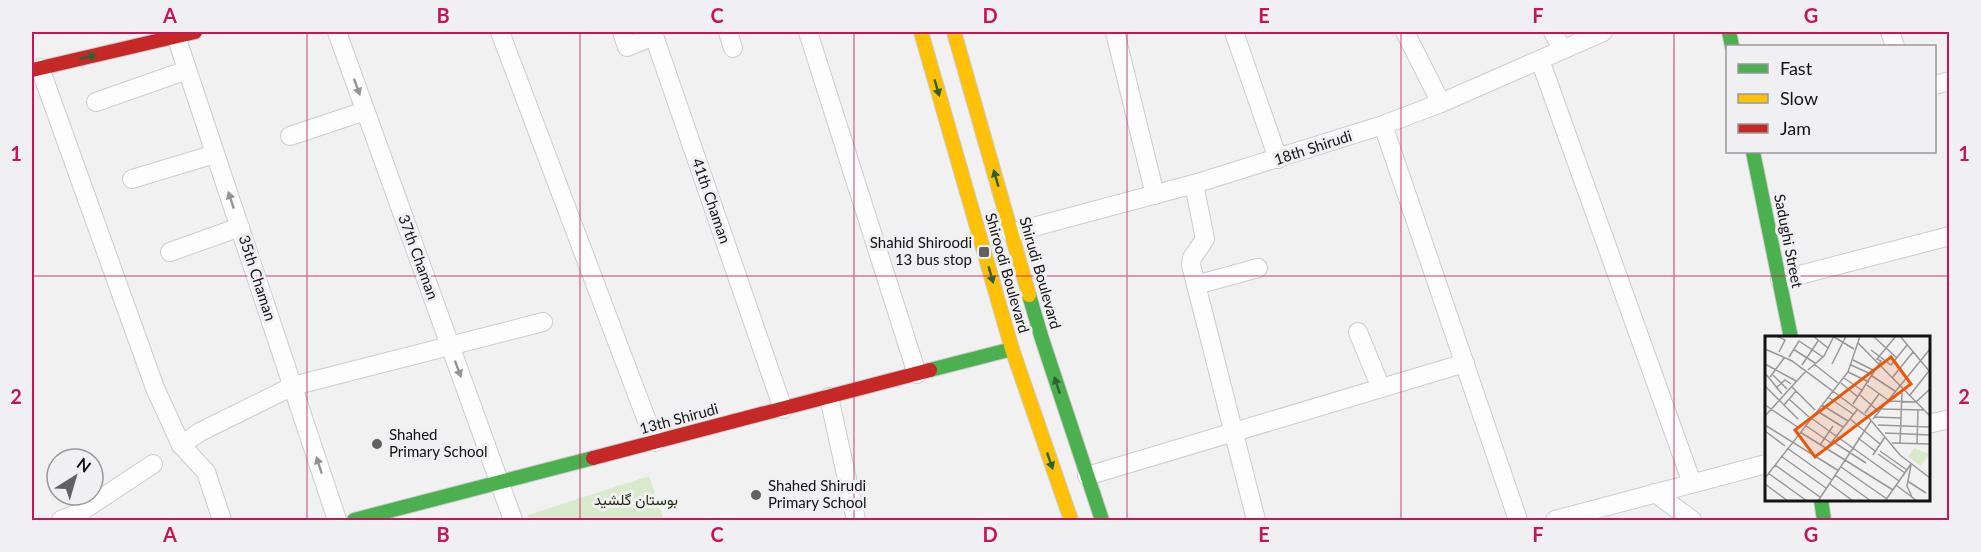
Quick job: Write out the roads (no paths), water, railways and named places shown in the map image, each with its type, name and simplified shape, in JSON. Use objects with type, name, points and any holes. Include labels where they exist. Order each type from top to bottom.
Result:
[{"type":"main road","points":[[36,69],[195,32]]},
{"type":"main road","name":"Shiroodi Boulevard","points":[[921,32],[1012,349],[1071,520]]},
{"type":"main road","name":"Shirudi Boulevard","points":[[954,32],[1041,339],[1102,520]]},
{"type":"main road","name":"Sadughi Street","points":[[1753,153],[1791,336]]},
{"type":"main road","name":"13th Shirudi","points":[[354,520],[385,517],[499,483],[1012,349]]},
{"type":"main road","points":[[1821,501],[1824,520]]},
{"type":"street","name":"37th Chaman","points":[[337,32],[513,520]]},
{"type":"street","points":[[500,32],[655,442]]},
{"type":"street","name":"41th Chaman","points":[[622,32],[627,47],[654,36],[783,409]]},
{"type":"street","points":[[808,32],[917,374]]},
{"type":"street","points":[[1115,32],[1155,195]]},
{"type":"street","points":[[1234,32],[1278,159]]},
{"type":"street","points":[[1405,32],[1441,104]]},
{"type":"street","points":[[1553,32],[1562,48]]},
{"type":"street","name":"18th Shirudi","points":[[1011,233],[1194,184],[1383,125],[1441,104],[1562,48],[1603,32]]},
{"type":"street","name":"35th Chaman","points":[[176,36],[337,520]]},
{"type":"street","points":[[1540,60],[1692,483]]},
{"type":"street","points":[[36,69],[155,388],[181,445],[206,472],[222,520]]},
{"type":"street","points":[[96,102],[187,70]]},
{"type":"street","points":[[290,136],[365,111]]},
{"type":"street","points":[[1383,125],[1518,520]]},
{"type":"street","points":[[132,179],[215,154]]},
{"type":"street","points":[[1194,184],[1205,241],[1190,262],[1256,520]]},
{"type":"street","points":[[170,252],[240,227]]},
{"type":"street","points":[[1780,280],[1950,236]]},
{"type":"street","points":[[1196,285],[1258,268]]},
{"type":"street","points":[[181,445],[200,432],[293,386],[543,322]]},
{"type":"street","points":[[1358,332],[1381,388]]},
{"type":"street","points":[[1087,476],[1465,363]]},
{"type":"street","points":[[829,397],[856,520]]},
{"type":"street","points":[[1930,424],[1950,419]]},
{"type":"street","points":[[61,520],[81,517],[153,464]]},
{"type":"street","points":[[1554,520],[1765,465]]},
{"type":"street","points":[[1655,493],[1692,520]]},
{"type":"place","name":"Shahid Shiroodi 13 bus stop","points":[[984,252]]},
{"type":"place","name":"Shahed Primary School","points":[[377,444]]},
{"type":"place","name":"Shahed Shirudi Primary School","points":[[756,495]]},
{"type":"park label","name":"بوستان گلشید","points":[[636,500]]}]
